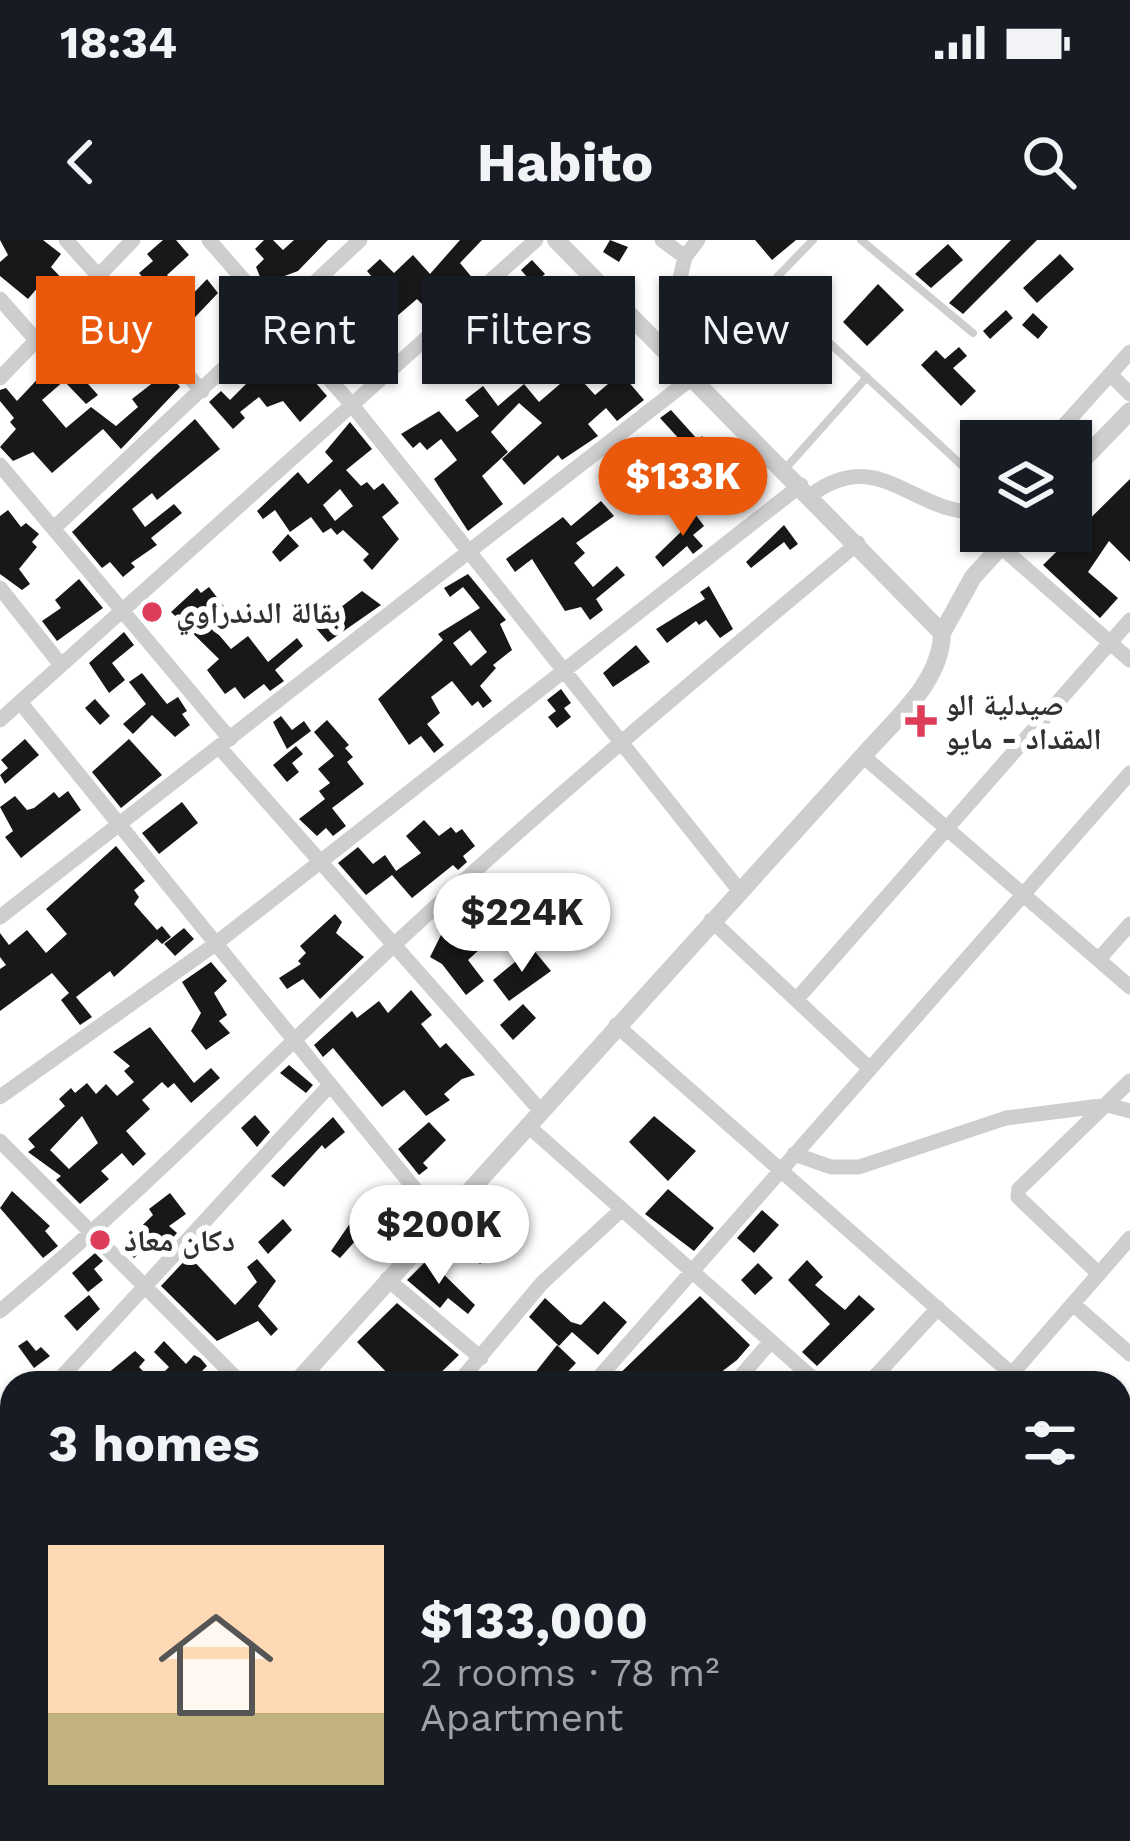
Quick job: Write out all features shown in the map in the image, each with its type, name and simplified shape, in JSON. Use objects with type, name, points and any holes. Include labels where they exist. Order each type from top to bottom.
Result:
[{"type":"street","points":[[66,240],[202,391]]},
{"type":"street","points":[[98,275],[133,240]]},
{"type":"street","points":[[208,240],[240,276]]},
{"type":"street","points":[[0,719],[536,240]]},
{"type":"street","points":[[556,240],[659,332]]},
{"type":"street","points":[[662,240],[685,257]]},
{"type":"street","points":[[681,276],[685,257],[698,240]]},
{"type":"street","points":[[321,276],[355,242]]},
{"type":"street","points":[[0,299],[36,340],[0,378]]},
{"type":"street","points":[[1070,420],[1130,352]]},
{"type":"street","points":[[54,528],[219,375]]},
{"type":"street","points":[[1112,376],[1130,394]]},
{"type":"street","points":[[334,384],[739,890]]},
{"type":"street","points":[[0,916],[684,384]]},
{"type":"street","points":[[700,384],[942,633]]},
{"type":"street","points":[[1092,450],[1130,411]]},
{"type":"street","points":[[0,465],[320,863],[395,944],[533,1117],[620,1211],[805,1371]]},
{"type":"street","points":[[0,1096],[214,945],[806,490],[844,474],[862,472],[935,503],[960,508]]},
{"type":"street","points":[[0,1311],[95,1233],[395,944],[620,743],[857,543]]},
{"type":"street","points":[[307,1371],[863,756],[936,668],[942,633],[973,577],[995,552]]},
{"type":"street","points":[[1007,552],[1130,660]]},
{"type":"street","points":[[0,589],[61,665]]},
{"type":"street","points":[[796,1000],[1130,620]]},
{"type":"street","points":[[20,703],[440,1220]]},
{"type":"street","points":[[863,756],[1130,987]]},
{"type":"street","points":[[604,1371],[1130,773]]},
{"type":"street","points":[[711,920],[870,1069]]},
{"type":"street","points":[[1099,958],[1130,924]]},
{"type":"street","points":[[616,1025],[938,1308],[1003,1371]]},
{"type":"street","points":[[1099,1274],[1018,1197],[1130,1081]]},
{"type":"street","points":[[67,1371],[329,1086]]},
{"type":"street","points":[[794,1154],[831,1167],[859,1167],[1006,1118],[1108,1105],[1130,1111]]},
{"type":"street","points":[[0,1141],[230,1371]]},
{"type":"street","points":[[469,1371],[542,1283],[620,1211]]},
{"type":"street","points":[[1019,1371],[1130,1238]]},
{"type":"street","points":[[388,1280],[480,1371]]},
{"type":"street","points":[[1073,1304],[1130,1354]]},
{"type":"street","points":[[880,1371],[938,1308]]},
{"type":"street","points":[[745,1371],[771,1341]]},
{"type":"lane","points":[[780,276],[813,240]]},
{"type":"lane","points":[[861,240],[973,333]]},
{"type":"lane","points":[[832,345],[960,463]]},
{"type":"lane","points":[[785,469],[867,377]]},
{"type":"building","points":[[0,240],[43,240],[61,254],[51,267],[60,276],[36,276],[36,289],[28,299],[0,276],[0,262],[8,255]]},
{"type":"building","points":[[163,240],[176,240],[189,255],[168,276],[142,276],[139,273],[153,261],[147,254]]},
{"type":"building","points":[[264,240],[273,240],[283,250],[294,240],[328,240],[298,271],[285,276],[260,276],[256,267],[264,259],[255,249]]},
{"type":"building","points":[[460,240],[482,240],[460,263],[471,276],[422,276],[422,304],[417,299],[398,315],[398,276],[371,276],[367,271],[380,259],[394,273],[413,255],[430,274]]},
{"type":"building","points":[[610,240],[628,247],[619,262],[603,252]]},
{"type":"building","points":[[755,240],[796,240],[772,260]]},
{"type":"building","points":[[1011,240],[1037,240],[963,314],[949,303]]},
{"type":"building","points":[[948,244],[963,260],[931,288],[915,274]]},
{"type":"building","points":[[1060,254],[1074,269],[1037,303],[1023,288]]},
{"type":"building","points":[[532,260],[545,274],[526,276],[521,270]]},
{"type":"building","points":[[207,279],[218,293],[195,317],[195,292]]},
{"type":"building","points":[[878,284],[904,310],[867,346],[843,322]]},
{"type":"building","points":[[1006,310],[1013,318],[990,339],[983,331]]},
{"type":"building","points":[[1033,313],[1048,327],[1038,339],[1022,325]]},
{"type":"building","points":[[959,347],[967,356],[953,368],[976,391],[961,406],[921,365],[936,350],[945,359]]},
{"type":"building","points":[[36,381],[61,384],[42,400],[66,428],[91,407],[116,426],[138,407],[132,399],[151,384],[180,387],[121,449],[103,429],[52,473],[33,452],[13,461],[0,447],[16,429],[10,422],[14,418],[0,401],[0,390],[6,388],[17,401]]},
{"type":"building","points":[[67,384],[88,384],[98,395],[86,404]]},
{"type":"building","points":[[246,384],[317,384],[327,396],[300,422],[283,401],[267,407],[259,397],[240,412],[245,418],[233,429],[209,402],[221,391],[230,400]]},
{"type":"building","points":[[524,384],[539,402],[560,384],[585,384],[595,395],[608,384],[630,384],[644,400],[617,421],[606,408],[588,424],[598,436],[562,460],[558,455],[524,485],[502,459],[542,423],[519,403],[491,432],[508,452],[482,476],[503,504],[468,531],[434,479],[457,460],[441,439],[427,450],[420,442],[413,448],[401,434],[439,411],[457,432],[479,416],[465,400],[483,386],[498,406]]},
{"type":"building","points":[[671,410],[698,440],[702,436],[709,444],[705,448],[744,488],[726,503],[691,459],[658,489],[656,493],[667,506],[658,514],[627,485],[642,468],[650,478],[673,459],[668,447],[681,441],[660,418]]},
{"type":"building","points":[[195,419],[220,449],[157,500],[152,493],[132,509],[145,527],[174,504],[182,513],[151,538],[157,545],[131,563],[135,567],[123,577],[110,562],[102,568],[72,532]]},
{"type":"building","points":[[350,422],[372,449],[346,470],[361,486],[367,482],[374,490],[383,483],[399,503],[382,517],[399,539],[372,570],[363,560],[369,554],[343,530],[337,535],[331,528],[323,533],[311,517],[290,532],[275,510],[263,519],[257,511],[298,472],[308,484],[333,461],[325,452]],"holes":[[[340,489],[353,506],[335,521],[323,505]]]},
{"type":"building","points":[[1130,479],[1130,562],[1109,541],[1088,572],[1118,598],[1100,618],[1043,565],[1056,552],[1092,552],[1092,517]]},
{"type":"building","points":[[601,501],[614,516],[576,543],[585,553],[574,563],[593,587],[617,566],[625,575],[596,599],[603,610],[590,620],[581,607],[565,611],[532,559],[515,572],[506,559],[563,517],[571,526]]},
{"type":"building","points":[[689,506],[704,526],[693,535],[703,546],[693,554],[687,546],[663,567],[655,557],[689,524],[680,513]]},
{"type":"building","points":[[8,510],[21,527],[26,523],[39,534],[32,542],[37,547],[19,569],[30,584],[22,590],[0,574],[0,516]]},
{"type":"building","points":[[784,525],[798,544],[790,550],[784,542],[751,568],[746,562]]},
{"type":"building","points":[[288,534],[299,546],[280,562],[272,552]]},
{"type":"building","points":[[468,574],[506,620],[500,624],[512,650],[493,665],[496,668],[480,686],[492,701],[483,708],[478,701],[472,706],[452,681],[431,697],[440,713],[427,724],[444,745],[434,753],[421,736],[409,745],[378,699],[443,640],[438,634],[480,608],[463,587],[450,597],[444,588]],"holes":[[[470,630],[487,652],[471,666],[453,643]]]},
{"type":"building","points":[[79,579],[103,608],[57,641],[42,621],[61,608],[55,600]]},
{"type":"building","points":[[709,586],[733,629],[720,638],[706,620],[699,625],[696,621],[667,643],[656,629],[705,599],[700,592]]},
{"type":"building","points":[[209,587],[226,609],[219,614],[224,621],[213,628],[231,649],[248,636],[268,662],[297,638],[303,646],[275,670],[284,681],[270,691],[264,684],[244,699],[235,687],[225,694],[207,670],[219,659],[171,612],[197,588],[201,593]]},
{"type":"building","points":[[362,591],[381,605],[328,642],[315,627]]},
{"type":"building","points":[[124,632],[134,645],[112,663],[125,680],[109,693],[89,663]]},
{"type":"building","points":[[636,645],[650,662],[613,687],[603,673]]},
{"type":"building","points":[[142,673],[167,704],[178,697],[187,711],[182,714],[190,725],[175,737],[152,715],[133,734],[123,724],[146,704],[129,682]]},
{"type":"building","points":[[561,689],[571,703],[564,708],[571,717],[557,728],[548,717],[556,711],[547,700]]},
{"type":"building","points":[[95,699],[110,716],[100,725],[85,708]]},
{"type":"building","points":[[281,716],[292,730],[304,721],[311,731],[287,749],[273,722]]},
{"type":"building","points":[[327,720],[349,745],[345,748],[353,757],[347,762],[364,784],[332,808],[346,826],[333,836],[326,828],[317,836],[299,819],[325,799],[319,791],[330,783],[318,769],[334,756],[314,732]]},
{"type":"building","points":[[25,739],[39,755],[5,784],[0,775],[8,768],[1,760]]},
{"type":"building","points":[[129,739],[162,775],[121,808],[92,772]]},
{"type":"building","points":[[296,746],[303,754],[292,763],[299,772],[287,782],[273,765]]},
{"type":"building","points":[[68,791],[81,810],[21,858],[5,837],[13,831],[0,807],[15,796],[27,810],[54,792],[59,798]]},
{"type":"building","points":[[182,802],[198,823],[159,854],[142,833]]},
{"type":"building","points":[[424,820],[439,836],[451,827],[456,833],[462,829],[475,846],[463,856],[467,862],[458,870],[453,865],[412,898],[392,875],[366,895],[338,863],[358,847],[373,864],[385,855],[396,871],[421,853],[406,836]]},
{"type":"building","points":[[116,846],[145,881],[134,890],[139,897],[134,904],[157,930],[162,926],[171,937],[162,944],[157,939],[114,977],[110,971],[76,997],[92,1017],[80,1025],[61,1000],[69,993],[52,973],[0,1011],[0,969],[6,965],[0,957],[0,933],[9,945],[27,930],[46,953],[67,934],[46,909]]},
{"type":"building","points":[[335,914],[342,922],[336,933],[364,957],[320,999],[303,979],[287,989],[279,978],[301,964],[298,961],[306,953],[300,946]]},
{"type":"building","points":[[184,928],[194,939],[175,956],[164,944]]},
{"type":"building","points":[[444,929],[481,948],[468,960],[484,981],[466,995],[442,964],[430,957]]},
{"type":"building","points":[[532,948],[551,971],[509,1001],[493,980]]},
{"type":"building","points":[[211,962],[227,981],[214,993],[227,1015],[219,1021],[230,1033],[206,1050],[191,1031],[201,1013],[182,982]]},
{"type":"building","points":[[411,990],[432,1015],[421,1024],[440,1048],[446,1043],[475,1075],[444,1094],[450,1100],[426,1116],[404,1090],[382,1107],[333,1048],[323,1057],[314,1045],[352,1011],[357,1018],[379,1001],[388,1013]]},
{"type":"building","points":[[523,1004],[536,1018],[513,1040],[500,1025]]},
{"type":"building","points":[[150,1027],[194,1083],[211,1068],[220,1078],[191,1103],[174,1083],[168,1088],[162,1082],[142,1100],[150,1109],[126,1131],[146,1154],[133,1166],[122,1153],[101,1171],[109,1179],[80,1204],[56,1180],[61,1176],[28,1152],[35,1147],[28,1139],[65,1106],[59,1099],[71,1088],[75,1093],[87,1083],[96,1094],[106,1084],[117,1096],[134,1082],[124,1071],[130,1066],[113,1052]],"holes":[[[82,1116],[98,1143],[69,1169],[50,1150]]]},
{"type":"building","points":[[289,1065],[313,1085],[306,1093],[280,1073]]},
{"type":"building","points":[[255,1115],[270,1132],[257,1147],[241,1128]]},
{"type":"building","points":[[654,1116],[696,1151],[668,1181],[629,1142]]},
{"type":"building","points":[[333,1117],[345,1132],[325,1149],[322,1145],[284,1187],[271,1176]]},
{"type":"building","points":[[429,1122],[446,1140],[423,1163],[428,1168],[419,1175],[398,1149]]},
{"type":"building","points":[[668,1189],[714,1228],[694,1251],[645,1214]]},
{"type":"building","points":[[12,1191],[50,1226],[45,1231],[58,1246],[43,1258],[0,1208]]},
{"type":"building","points":[[170,1193],[186,1214],[169,1226],[177,1233],[163,1249],[154,1240],[134,1258],[121,1246],[153,1215],[149,1209]]},
{"type":"building","points":[[762,1210],[779,1225],[754,1253],[737,1238]]},
{"type":"building","points":[[283,1219],[292,1230],[268,1254],[258,1242]]},
{"type":"building","points":[[353,1219],[365,1230],[340,1258],[331,1251]]},
{"type":"building","points":[[474,1221],[499,1246],[480,1264],[456,1240]]},
{"type":"building","points":[[95,1253],[103,1261],[94,1269],[103,1280],[88,1292],[72,1273]]},
{"type":"building","points":[[189,1256],[235,1305],[257,1282],[247,1267],[257,1259],[276,1281],[258,1306],[278,1329],[271,1336],[258,1321],[217,1341],[161,1286]]},
{"type":"building","points":[[428,1259],[475,1305],[468,1314],[448,1298],[440,1308],[407,1280]]},
{"type":"building","points":[[807,1260],[823,1277],[815,1285],[845,1310],[859,1295],[875,1309],[817,1366],[802,1352],[830,1324],[788,1280]]},
{"type":"building","points":[[758,1263],[773,1278],[755,1295],[741,1280]]},
{"type":"building","points":[[89,1295],[100,1309],[77,1331],[64,1316]]},
{"type":"building","points":[[700,1296],[750,1345],[723,1371],[622,1371]]},
{"type":"building","points":[[545,1298],[571,1322],[581,1325],[604,1301],[627,1322],[598,1355],[572,1332],[559,1346],[529,1317]]},
{"type":"building","points":[[397,1303],[459,1355],[442,1371],[385,1371],[357,1342]]},
{"type":"building","points":[[27,1340],[36,1351],[41,1347],[50,1356],[34,1368],[18,1346]]},
{"type":"building","points":[[164,1341],[186,1364],[194,1355],[207,1366],[202,1371],[165,1371],[169,1367],[154,1352]]},
{"type":"building","points":[[557,1345],[576,1363],[568,1371],[536,1371]]},
{"type":"building","points":[[135,1351],[145,1360],[139,1367],[143,1371],[111,1371]]},
{"type":"place","name":"بقالة الدندراوي","points":[[152,612]]},
{"type":"place","name":"صيدلية الو المقداد - مايو","points":[[921,721]]},
{"type":"place","name":"دكان معاذ","points":[[100,1240]]}]
